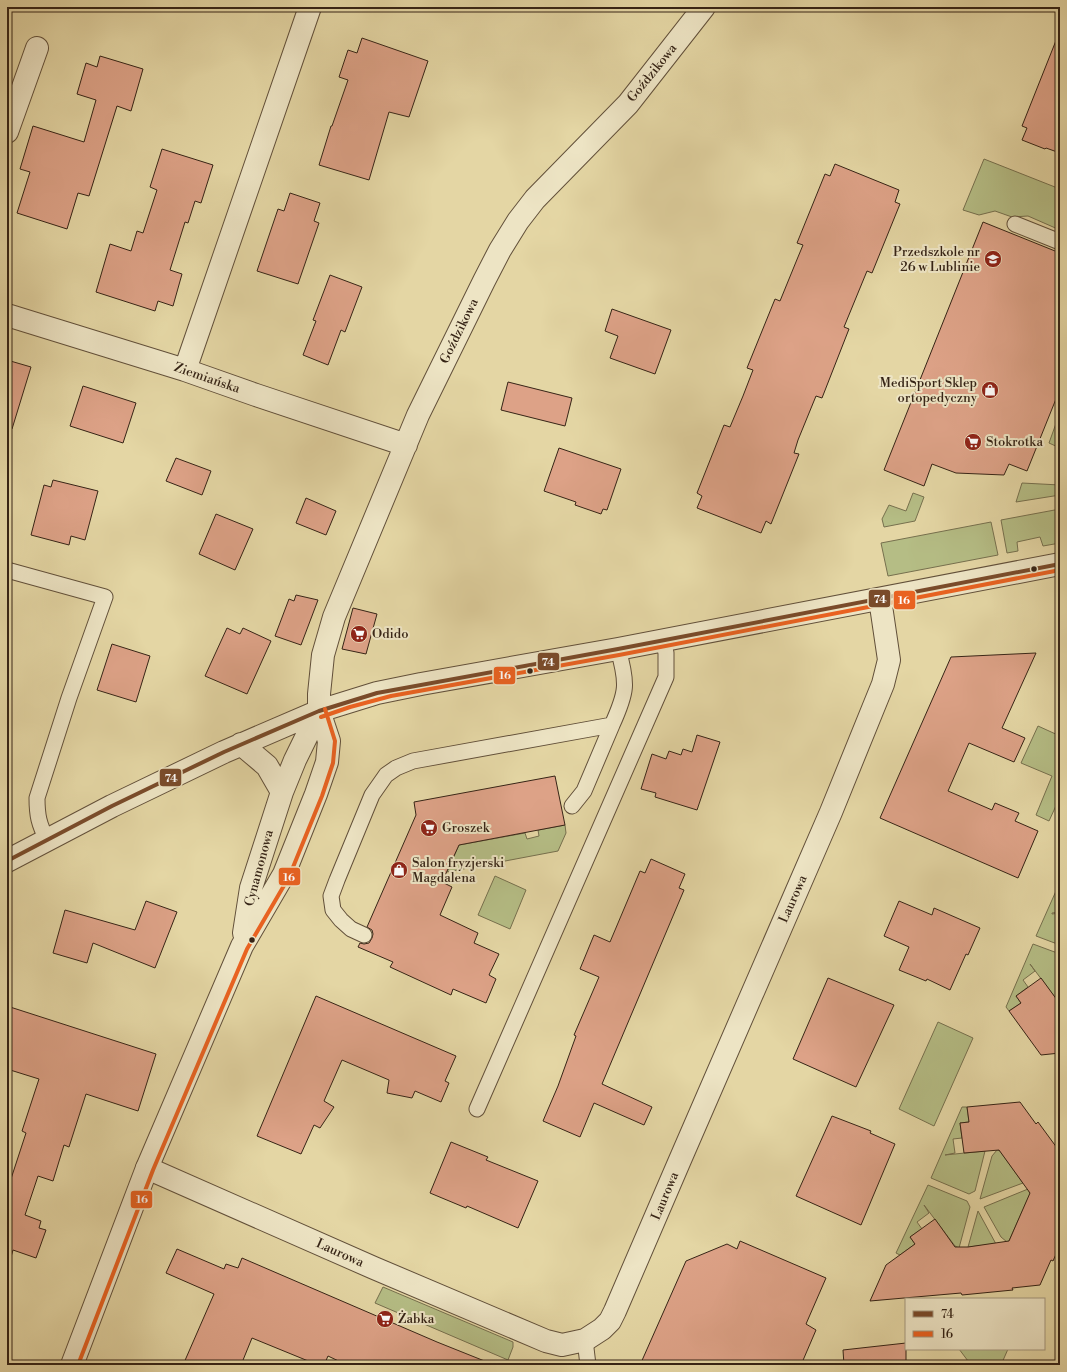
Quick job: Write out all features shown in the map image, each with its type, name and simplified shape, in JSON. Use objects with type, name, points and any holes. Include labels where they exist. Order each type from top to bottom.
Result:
[{"type":"street","points":[[185,370],[310,7]]},
{"type":"street","name":"Goździkowa","points":[[319,711],[319,694],[323,655],[334,618],[418,414],[484,281],[518,221],[535,199],[628,104],[704,7]]},
{"type":"street","points":[[7,132],[37,48]]},
{"type":"street","name":"Ziemiańska","points":[[7,315],[185,370],[406,445]]},
{"type":"street","points":[[7,861],[152,786],[241,744],[319,711],[348,701],[390,690],[618,649],[1060,564]]},
{"type":"street","name":"Laurowa","points":[[147,1168],[374,1268],[546,1341],[562,1345],[585,1340],[602,1329],[610,1321],[615,1312],[831,812],[883,684],[889,660],[880,599]]},
{"type":"street","name":"Cynamonowa","points":[[242,946],[251,888],[282,792],[295,760],[319,711]]},
{"type":"street","name":"Cynamonowa","points":[[72,1365],[147,1168],[242,946],[284,874],[316,794],[327,762],[329,741],[319,711]]},
{"type":"street","points":[[241,744],[267,766],[282,792]]},
{"type":"lane","points":[[1015,224],[1060,242]]},
{"type":"lane","points":[[7,570],[105,597],[69,698],[38,798],[37,814],[41,829],[47,840]]},
{"type":"lane","points":[[477,1109],[666,677],[666,653],[663,640]]},
{"type":"lane","points":[[572,806],[584,791],[622,702],[625,689],[625,675],[618,649]]},
{"type":"lane","points":[[364,935],[351,928],[332,910],[331,896],[372,795],[386,775],[396,768],[413,761],[612,725]]},
{"type":"lane","points":[[585,1340],[588,1365]]},
{"type":"green space","points":[[984,159],[1060,189],[1060,230],[1028,216],[1012,217],[995,211],[979,215],[963,210]]},
{"type":"green space","points":[[1060,415],[1060,448],[1049,443]]},
{"type":"green space","points":[[1022,483],[1060,485],[1060,495],[1016,502]]},
{"type":"green space","points":[[913,493],[924,497],[915,521],[884,527],[882,519],[889,505],[906,511]]},
{"type":"green space","points":[[1060,509],[1060,543],[1043,546],[1040,537],[1017,542],[1018,551],[1007,553],[1001,520]]},
{"type":"green space","points":[[991,522],[998,555],[888,576],[881,543]]},
{"type":"green space","points":[[1038,726],[1060,736],[1058,746],[1060,747],[1060,797],[1049,821],[1036,815],[1052,776],[1021,763]]},
{"type":"green space","points":[[565,825],[566,833],[558,851],[447,872],[459,845],[525,833],[527,839],[539,836],[538,830]]},
{"type":"green space","points":[[495,876],[526,890],[510,929],[478,915]]},
{"type":"green space","points":[[1060,882],[1060,912],[1052,914],[1060,913],[1060,945],[1036,936]]},
{"type":"green space","points":[[1033,944],[1060,954],[1060,1004],[1030,964],[1035,971],[1023,980],[1028,987],[1016,996],[1021,1003],[1009,1011],[1006,1007]]},
{"type":"green space","points":[[938,1022],[973,1038],[934,1126],[899,1109]]},
{"type":"green space","points":[[962,1107],[967,1107],[969,1122],[960,1123],[962,1138],[953,1139],[955,1153],[945,1155],[985,1151],[975,1191],[969,1194],[931,1178]]},
{"type":"green space","points":[[997,1150],[1000,1151],[1023,1183],[980,1199],[992,1156]]},
{"type":"green space","points":[[928,1185],[967,1201],[970,1207],[959,1248],[955,1246],[924,1205],[929,1213],[917,1222],[922,1229],[910,1237],[915,1244],[900,1255],[896,1253]]},
{"type":"green space","points":[[1028,1189],[1030,1194],[1009,1241],[1007,1242],[1001,1237],[984,1207]]},
{"type":"green space","points":[[978,1211],[996,1244],[968,1247]]},
{"type":"green space","points":[[383,1287],[513,1342],[513,1347],[508,1360],[375,1303]]},
{"type":"green space","points":[[960,1350],[1008,1350],[1001,1365],[971,1365]]},
{"type":"building","points":[[1059,33],[1060,153],[1022,140],[1027,128],[1022,126]]},
{"type":"building","points":[[362,38],[428,61],[409,117],[389,112],[369,180],[319,165],[331,126],[348,80],[339,77],[348,50],[357,53]]},
{"type":"building","points":[[100,56],[143,69],[131,111],[117,106],[89,196],[78,193],[67,229],[17,213],[30,172],[20,169],[33,126],[84,142],[96,100],[77,94],[86,63],[97,67]]},
{"type":"building","points":[[162,149],[213,165],[201,203],[195,201],[188,223],[185,222],[170,270],[182,274],[173,306],[158,301],[155,311],[96,292],[110,244],[131,251],[137,231],[143,233],[157,190],[150,187]]},
{"type":"building","points":[[835,164],[899,190],[895,202],[900,204],[872,273],[867,271],[844,327],[849,329],[822,398],[816,396],[798,440],[794,453],[799,454],[771,524],[766,521],[761,533],[697,508],[702,496],[697,493],[724,425],[730,427],[743,396],[753,370],[747,368],[775,299],[780,301],[803,245],[797,243],[825,174],[830,176]]},
{"type":"building","points":[[290,193],[320,203],[314,221],[319,223],[298,284],[257,271],[278,209],[284,211]]},
{"type":"building","points":[[983,222],[1060,253],[1060,389],[1027,471],[1009,464],[1004,475],[956,473],[932,464],[924,486],[884,470]]},
{"type":"building","points":[[330,275],[362,287],[345,332],[341,330],[328,365],[303,355],[316,321],[313,320]]},
{"type":"building","points":[[612,309],[671,330],[655,374],[610,358],[618,336],[605,331]]},
{"type":"building","points":[[7,360],[31,367],[12,429],[7,428]]},
{"type":"building","points":[[508,382],[572,398],[565,426],[501,410]]},
{"type":"building","points":[[83,386],[136,403],[123,443],[70,426]]},
{"type":"building","points":[[559,448],[621,469],[607,510],[603,509],[601,514],[575,505],[576,502],[544,491]]},
{"type":"building","points":[[176,458],[211,471],[202,495],[166,481]]},
{"type":"building","points":[[53,480],[98,491],[85,540],[71,536],[69,545],[31,535],[44,485],[51,487]]},
{"type":"building","points":[[306,498],[336,511],[326,535],[296,523]]},
{"type":"building","points":[[216,514],[253,529],[235,570],[199,554]]},
{"type":"building","points":[[296,595],[318,600],[301,645],[275,636],[289,599],[294,601]]},
{"type":"building","name":"Odido","points":[[353,608],[377,614],[366,654],[342,649]]},
{"type":"building","points":[[227,628],[240,634],[243,628],[271,641],[247,694],[205,676]]},
{"type":"building","points":[[112,644],[150,656],[136,702],[97,690]]},
{"type":"building","points":[[1036,653],[1002,728],[1025,738],[1014,762],[969,743],[948,791],[992,810],[995,803],[1019,813],[1015,821],[1038,831],[1018,878],[880,818],[951,657]]},
{"type":"building","points":[[697,735],[720,742],[697,810],[655,797],[656,793],[641,789],[652,754],[666,759],[669,751],[681,755],[683,749],[692,752]]},
{"type":"building","points":[[555,776],[565,825],[459,845],[442,882],[452,887],[440,915],[478,933],[474,943],[499,954],[489,975],[496,979],[486,1003],[453,989],[451,995],[390,967],[393,962],[358,947],[360,943],[369,943],[372,938],[372,930],[367,927],[416,815],[414,802]]},
{"type":"building","points":[[651,859],[685,874],[679,888],[684,890],[602,1084],[652,1107],[644,1125],[594,1103],[580,1137],[543,1121],[558,1086],[576,1036],[574,1035],[599,977],[580,969],[594,935],[610,942],[640,871],[645,873]]},
{"type":"building","points":[[146,901],[177,912],[155,968],[93,943],[87,963],[53,953],[65,910],[135,930]]},
{"type":"building","points":[[899,901],[932,915],[934,908],[980,928],[968,955],[966,954],[950,990],[927,979],[926,981],[899,970],[909,947],[884,936]]},
{"type":"building","points":[[828,978],[894,1005],[856,1087],[793,1059]]},
{"type":"building","points":[[1041,978],[1060,1004],[1060,1053],[1041,1055],[1009,1011],[1021,1003],[1016,996]]},
{"type":"building","points":[[316,996],[456,1056],[445,1081],[449,1083],[441,1102],[415,1091],[412,1098],[387,1093],[389,1080],[342,1060],[324,1101],[334,1107],[320,1128],[314,1125],[301,1154],[257,1136]]},
{"type":"building","points":[[7,1006],[156,1054],[138,1111],[86,1094],[69,1147],[64,1145],[53,1181],[38,1176],[25,1215],[41,1221],[39,1228],[46,1230],[36,1258],[13,1250],[11,1257],[7,1256],[7,1191],[26,1133],[22,1131],[39,1079],[7,1069]]},
{"type":"building","points":[[1020,1102],[1036,1124],[1038,1122],[1060,1152],[1060,1245],[1053,1261],[1051,1260],[1040,1285],[1012,1288],[1013,1290],[962,1295],[961,1293],[870,1301],[886,1265],[915,1244],[910,1237],[935,1219],[955,1247],[968,1247],[1009,1241],[1030,1193],[999,1150],[964,1153],[960,1123],[969,1122],[967,1107]]},
{"type":"building","points":[[832,1116],[871,1131],[870,1133],[895,1144],[861,1225],[796,1196]]},
{"type":"building","points":[[451,1142],[488,1157],[486,1160],[538,1181],[518,1228],[467,1206],[466,1208],[430,1193]]},
{"type":"building","points":[[740,1241],[826,1278],[806,1324],[816,1330],[801,1365],[640,1365],[686,1261],[727,1244],[737,1249]]},
{"type":"building","points":[[177,1249],[224,1269],[226,1264],[238,1268],[242,1258],[492,1365],[347,1365],[328,1356],[324,1365],[318,1365],[252,1338],[241,1365],[183,1365],[214,1294],[166,1273]]},
{"type":"building","points":[[905,1343],[906,1365],[844,1365],[843,1350]]},
{"type":"transit line","name":"74","points":[[7,861],[112,806],[224,752],[319,711],[377,693],[618,649],[1060,564]]},
{"type":"transit line","name":"16","points":[[321,717],[350,707],[391,696],[619,655],[1060,570]]},
{"type":"transit line","name":"16","points":[[78,1365],[153,1170],[247,949],[289,877],[322,796],[333,763],[335,741],[325,709]]},
{"type":"place","name":"Przedszkole nr 26 w Lublinie","points":[[993,259]]},
{"type":"place","name":"MediSport Sklep ortopedyczny","points":[[990,390]]},
{"type":"place","name":"Stokrotka","points":[[973,442]]},
{"type":"place","name":"Odido","points":[[359,634]]},
{"type":"place","name":"Groszek","points":[[429,828]]},
{"type":"place","name":"Salon fryzjerski Magdalena","points":[[399,870]]},
{"type":"place","name":"Żabka","points":[[385,1319]]}]
